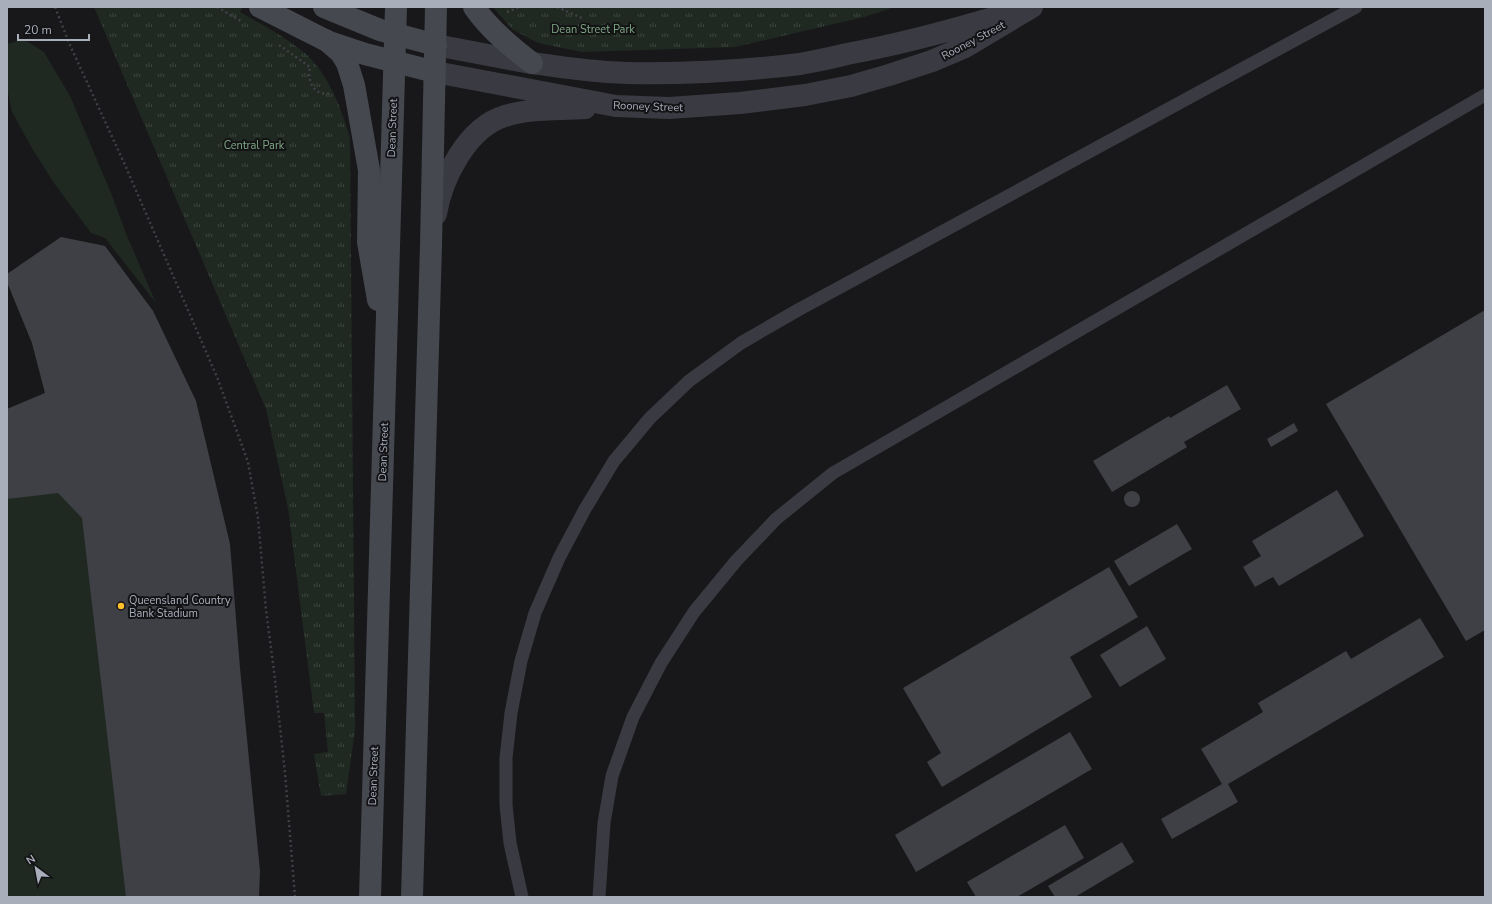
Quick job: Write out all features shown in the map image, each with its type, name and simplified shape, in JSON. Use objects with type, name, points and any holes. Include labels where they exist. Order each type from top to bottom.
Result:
[{"type":"main road","name":"Rooney Street","points":[[260,7],[326,40],[365,54],[434,72]]},
{"type":"main road","name":"Rooney Street","points":[[324,7],[363,24],[395,35],[436,45]]},
{"type":"main road","name":"Dean Street","points":[[370,897],[396,7]]},
{"type":"main road","points":[[413,893],[436,7]]},
{"type":"main road","points":[[474,7],[481,17],[511,46],[532,63]]},
{"type":"main road","points":[[326,40],[341,53],[347,63],[355,92],[369,170],[368,242],[386,351]]},
{"type":"street","name":"Rooney Street","points":[[436,45],[532,63],[627,73],[702,73],[801,63],[861,52],[949,32],[1026,7]]},
{"type":"street","name":"Rooney Street","points":[[434,72],[616,106],[670,108],[805,95],[851,86],[932,61],[965,47],[1032,7]]},
{"type":"street","points":[[801,63],[805,95]]},
{"type":"street","points":[[431,245],[437,208],[444,182],[465,147],[483,128],[495,120],[518,112],[616,106]]},
{"type":"lane","points":[[522,897],[510,843],[506,805],[506,758],[511,713],[521,661],[536,613],[559,558],[585,509],[614,461],[650,418],[689,381],[741,343],[1356,7]]},
{"type":"lane","points":[[599,897],[604,823],[612,776],[633,718],[661,663],[694,612],[736,561],[776,519],[833,473],[1485,95]]},
{"type":"path","points":[[55,7],[217,377],[248,462],[258,518],[266,610],[285,773],[295,897]]},
{"type":"path","points":[[217,7],[246,24]]},
{"type":"path","points":[[557,7],[582,18]]},
{"type":"path","points":[[274,42],[310,66],[310,79],[316,90],[324,94],[335,93]]},
{"type":"green space","name":"Central Park","points":[[94,7],[243,7],[240,12],[291,42],[306,54],[314,63],[328,82],[338,104],[350,138],[355,730],[346,794],[321,796],[314,754],[328,752],[324,713],[314,713],[288,508],[266,409]]},
{"type":"green space","name":"Dean Street Park","points":[[493,7],[895,7],[864,17],[735,47],[582,52],[538,43],[512,29]]},
{"type":"green space","points":[[20,40],[28,42],[44,52],[70,96],[156,303],[105,238],[91,233],[54,183],[33,150],[12,112],[7,88],[7,47],[8,44]]},
{"type":"green space","name":"Queensland Country Bank Stadium","points":[[61,237],[105,246],[153,311],[196,401],[259,897],[7,897],[7,409],[45,393],[32,343],[7,282],[7,274]]},
{"type":"building","name":"Queensland Country Bank Stadium","points":[[61,237],[105,246],[153,311],[196,401],[230,544],[240,668],[260,871],[259,897],[126,897],[82,518],[58,493],[7,499],[7,409],[45,393],[32,343],[7,282],[7,274]]},
{"type":"building","points":[[1485,310],[1485,630],[1466,641],[1326,404]]},
{"type":"building","points":[[1227,385],[1241,409],[1184,442],[1187,447],[1112,492],[1093,461],[1169,416],[1170,418]]},
{"type":"building","points":[[1294,423],[1298,431],[1271,447],[1267,439]]},
{"type":"building","points":[[1337,490],[1364,536],[1279,586],[1273,577],[1255,587],[1243,567],[1261,556],[1252,541]]},
{"type":"building","points":[[1129,491],[1135,491],[1140,496],[1138,505],[1135,507],[1129,507],[1124,502],[1124,496]]},
{"type":"building","points":[[1177,524],[1192,549],[1129,586],[1114,561]]},
{"type":"building","points":[[1109,567],[1138,617],[1070,657],[1092,697],[942,787],[927,762],[941,753],[903,688]]},
{"type":"building","points":[[1420,618],[1444,657],[1228,784],[1238,802],[1172,839],[1161,819],[1222,784],[1201,749],[1263,712],[1258,703],[1346,651],[1351,659]]},
{"type":"building","points":[[1147,626],[1166,659],[1120,687],[1100,655]]},
{"type":"building","points":[[1070,732],[1092,769],[916,872],[895,835]]},
{"type":"building","points":[[1065,825],[1084,858],[1017,897],[976,897],[967,882]]},
{"type":"building","points":[[1122,842],[1134,862],[1075,897],[1055,897],[1048,886]]},
{"type":"place","name":"Queensland Country Bank Stadium","points":[[121,606]]}]
